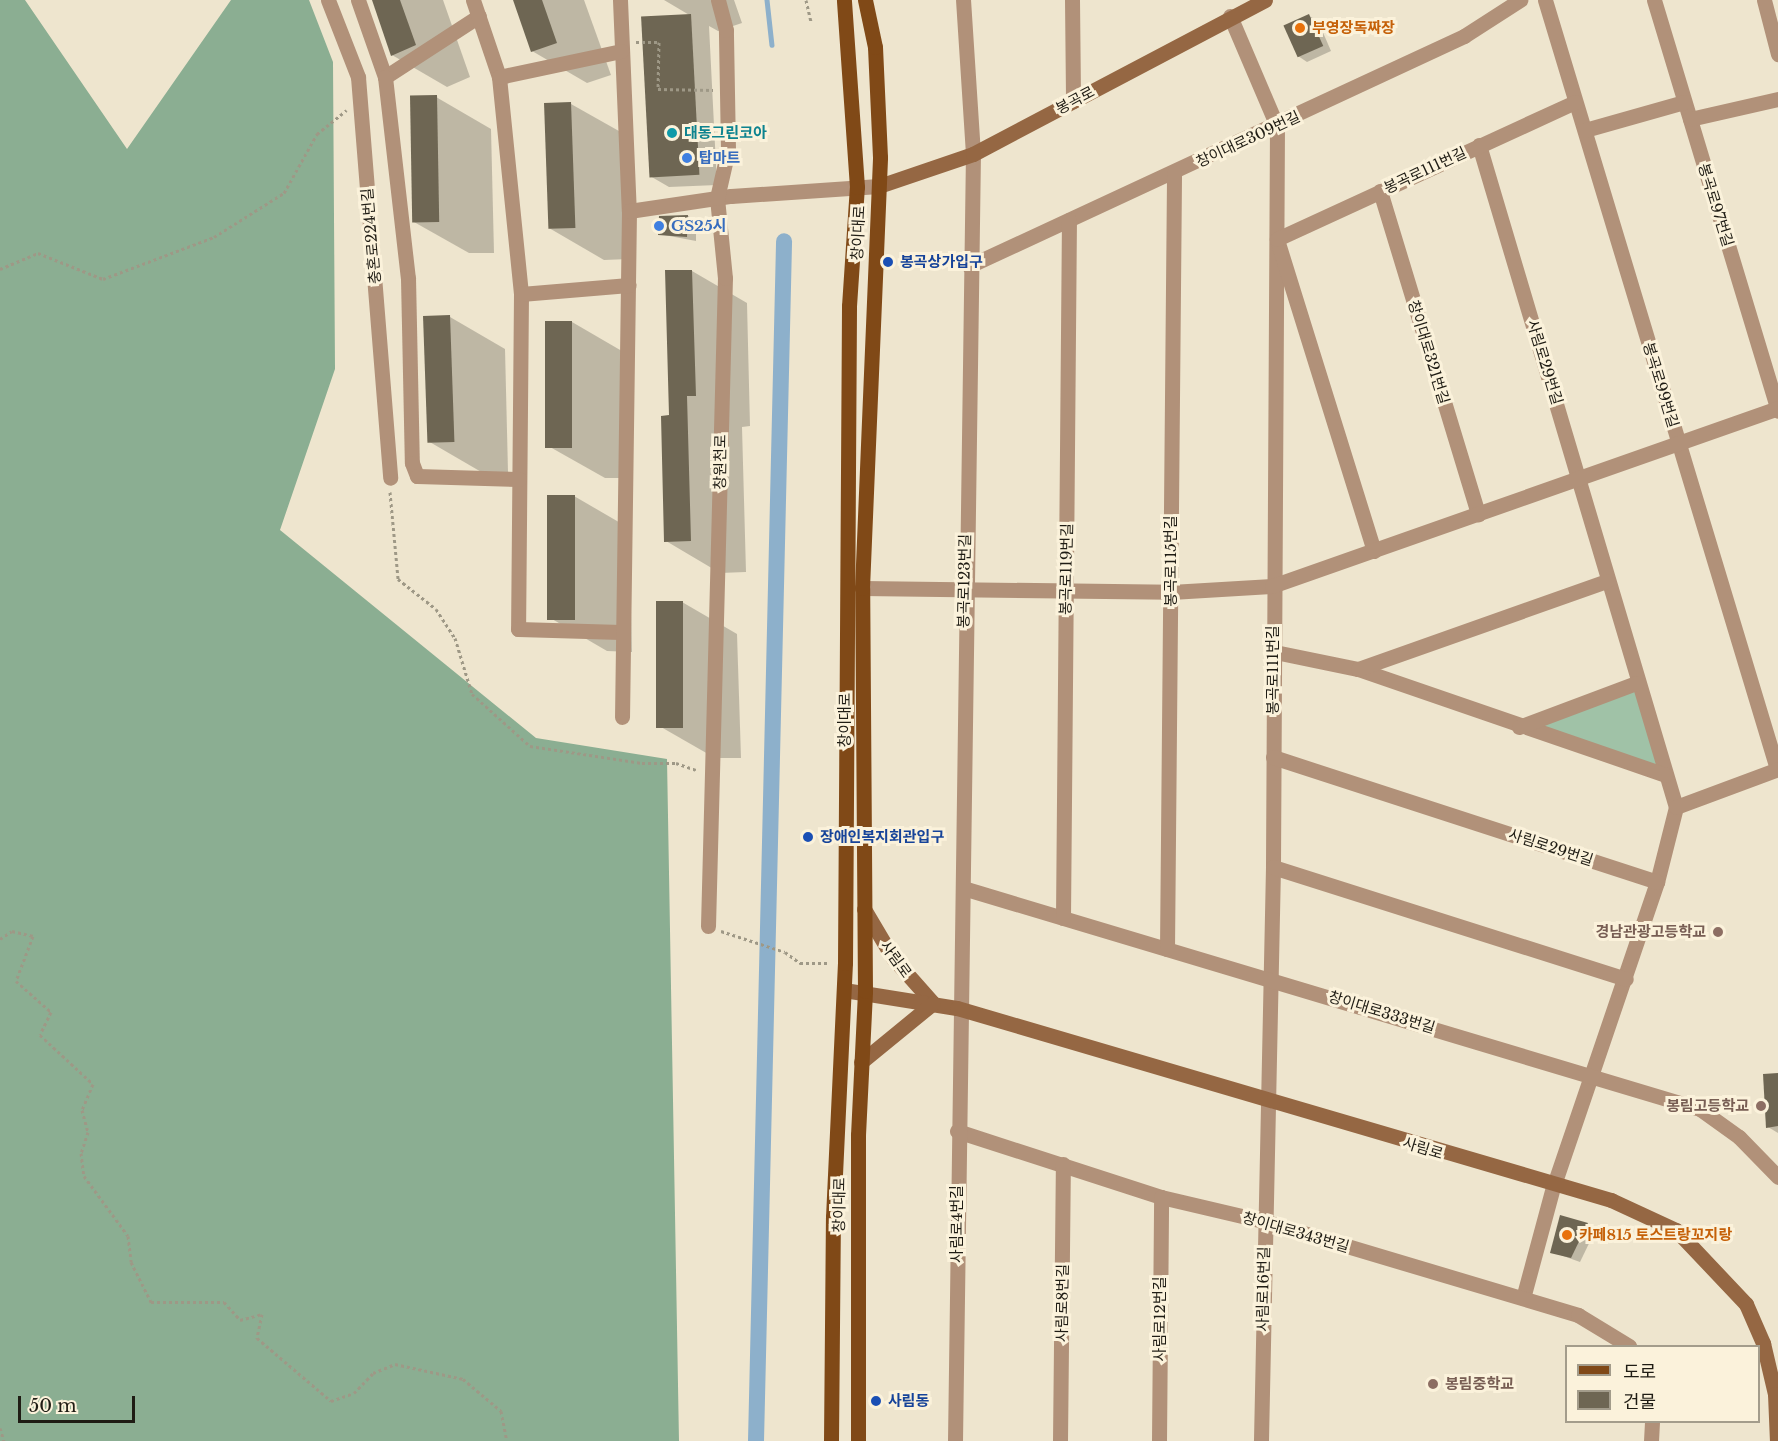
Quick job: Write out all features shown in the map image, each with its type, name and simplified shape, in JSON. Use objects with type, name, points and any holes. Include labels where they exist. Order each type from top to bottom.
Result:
[{"type":"main road","name":"창이대로","points":[[831,1441],[833,1217],[844,990],[849,306],[857,187],[844,0]]},
{"type":"main road","name":"창이대로","points":[[858,1441],[861,1062],[865,991],[862,588],[879,186],[875,47],[865,0]]},
{"type":"street","name":"충혼로224번길","points":[[328,0],[358,77],[390,478]]},
{"type":"street","points":[[358,0],[385,76],[408,278],[412,463],[417,476],[519,479]]},
{"type":"street","points":[[473,0],[499,77],[521,294],[518,629],[621,632]]},
{"type":"street","points":[[620,0],[629,211],[621,632],[622,717]]},
{"type":"street","name":"창원천로","points":[[708,926],[725,278],[724,197],[728,150],[726,30],[718,0]]},
{"type":"street","name":"봉곡로123번길","points":[[957,1008],[963,888],[963,586],[969,266],[974,154],[963,0]]},
{"type":"street","points":[[1072,0],[1074,100]]},
{"type":"street","name":"봉곡로","points":[[879,186],[974,154],[1230,16],[1265,0]]},
{"type":"street","name":"창이대로309번길","points":[[969,266],[1174,174],[1464,36],[1520,0]]},
{"type":"street","name":"봉곡로99번길","points":[[1545,0],[1778,769]]},
{"type":"street","name":"봉곡로97번길","points":[[1654,0],[1778,409]]},
{"type":"street","points":[[1764,0],[1778,54]]},
{"type":"street","points":[[385,76],[478,16]]},
{"type":"street","name":"봉곡로111번길","points":[[1230,16],[1277,126],[1272,586],[1275,652],[1269,1101]]},
{"type":"street","points":[[499,77],[621,47]]},
{"type":"street","points":[[1690,119],[1778,99]]},
{"type":"street","name":"봉곡로111번길","points":[[1277,240],[1575,102]]},
{"type":"street","points":[[1585,130],[1684,102]]},
{"type":"street","name":"사림로29번길","points":[[1479,145],[1580,477],[1635,683],[1676,807]]},
{"type":"street","name":"봉곡로115번길","points":[[1167,949],[1174,174]]},
{"type":"street","points":[[629,211],[724,197],[879,186]]},
{"type":"street","name":"창이대로321번길","points":[[1380,191],[1478,514]]},
{"type":"street","name":"봉곡로119번길","points":[[1063,918],[1069,220]]},
{"type":"street","points":[[1277,240],[1374,551]]},
{"type":"street","points":[[521,294],[629,285]]},
{"type":"street","points":[[862,588],[963,586],[1066,592],[1171,592],[1272,586],[1778,409]]},
{"type":"street","points":[[1358,669],[1606,581]]},
{"type":"street","points":[[1275,652],[1358,669],[1519,727],[1665,775]]},
{"type":"street","points":[[1519,727],[1635,683]]},
{"type":"street","name":"사림로29번길","points":[[1273,757],[1657,882]]},
{"type":"street","points":[[1522,1298],[1553,1187],[1626,979],[1657,882],[1676,807],[1778,769]]},
{"type":"street","points":[[1273,867],[1626,979]]},
{"type":"street","name":"창이대로333번길","points":[[963,888],[1269,977],[1708,1112],[1778,1177]]},
{"type":"street","name":"사림로","points":[[864,909],[893,958],[933,1003]]},
{"type":"street","name":"사림로","points":[[844,990],[865,991],[957,1008],[1553,1187],[1611,1200],[1676,1230],[1746,1304],[1759,1345]]},
{"type":"street","points":[[861,1062],[933,1003]]},
{"type":"street","name":"사림로4번길","points":[[955,1441],[957,1008]]},
{"type":"street","name":"사림로16번길","points":[[1261,1441],[1263,1221],[1269,1101]]},
{"type":"street","name":"창이대로343번길","points":[[957,1131],[1161,1197],[1263,1221],[1578,1315],[1626,1345]]},
{"type":"street","name":"사림로8번길","points":[[1060,1441],[1064,1164]]},
{"type":"street","name":"사림로12번길","points":[[1159,1441],[1161,1197]]},
{"type":"street","name":"사림로","points":[[1760,1347],[1772,1384],[1778,1441]]},
{"type":"street","points":[[1651,1441],[1652,1423]]},
{"type":"path","points":[[806,0],[811,21]]},
{"type":"path","points":[[621,47],[659,42],[658,89],[727,89]]},
{"type":"path","points":[[0,269],[38,253],[103,279],[214,237],[284,193],[317,134],[360,99]]},
{"type":"path","points":[[390,478],[398,579],[436,609],[455,638],[472,694],[530,746],[642,763],[676,763],[693,767],[712,786]]},
{"type":"path","points":[[0,939],[12,931],[33,936],[16,981],[51,1012],[40,1035],[93,1084],[81,1110],[88,1132],[81,1153],[84,1176],[128,1236],[131,1262],[151,1302],[224,1302],[240,1320],[262,1314],[257,1338],[331,1401],[354,1393],[373,1373],[395,1364],[463,1379],[501,1411],[507,1441]]},
{"type":"path","points":[[730,935],[785,952],[800,963]]},
{"type":"path","points":[[0,1428],[4,1441]]},
{"type":"green space","points":[[0,0],[25,0],[127,149],[231,0],[309,0],[333,62],[335,369],[280,530],[536,738],[667,759],[679,1441],[0,1441]]},
{"type":"green space","points":[[1634,687],[1658,766],[1533,727]]},
{"type":"building","points":[[372,0],[400,0],[416,45],[391,56]]},
{"type":"building","points":[[513,0],[542,0],[557,43],[531,52]]},
{"type":"building","name":"대동그린코아","points":[[691,14],[699,175],[649,177],[641,17]]},
{"type":"building","points":[[1309,14],[1323,46],[1298,57],[1283,25]]},
{"type":"building","points":[[410,95],[437,95],[439,222],[412,222]]},
{"type":"building","points":[[571,102],[575,228],[548,229],[544,103]]},
{"type":"building","points":[[688,215],[687,237],[658,235],[659,216]]},
{"type":"building","points":[[665,270],[692,270],[696,396],[687,396],[691,541],[664,542],[661,416],[669,415]]},
{"type":"building","points":[[450,315],[454,442],[427,443],[423,316]]},
{"type":"building","points":[[545,321],[572,321],[572,448],[545,448]]},
{"type":"building","points":[[547,495],[575,495],[575,620],[547,620]]},
{"type":"building","points":[[656,601],[683,601],[683,728],[656,728]]},
{"type":"building","points":[[1778,1073],[1778,1126],[1766,1128],[1763,1074]]},
{"type":"building","points":[[1560,1215],[1588,1223],[1571,1258],[1550,1253]]},
{"type":"waterway","points":[[767,0],[772,45]]},
{"type":"waterway","points":[[756,1441],[784,241]]},
{"type":"place","name":"부영장독짜장","points":[[1300,28]]},
{"type":"place","name":"대동그린코아","points":[[672,133]]},
{"type":"place","name":"탑마트","points":[[687,158]]},
{"type":"place","name":"GS25시","points":[[659,226]]},
{"type":"place","name":"봉곡상가입구","points":[[888,262]]},
{"type":"place","name":"장애인복지회관입구","points":[[808,837]]},
{"type":"place","name":"경남관광고등학교","points":[[1718,932]]},
{"type":"place","name":"봉림고등학교","points":[[1761,1106]]},
{"type":"place","name":"카페815 토스트랑꼬지랑","points":[[1567,1235]]},
{"type":"place","name":"봉림중학교","points":[[1433,1384]]},
{"type":"place","name":"사림동","points":[[876,1401]]}]
